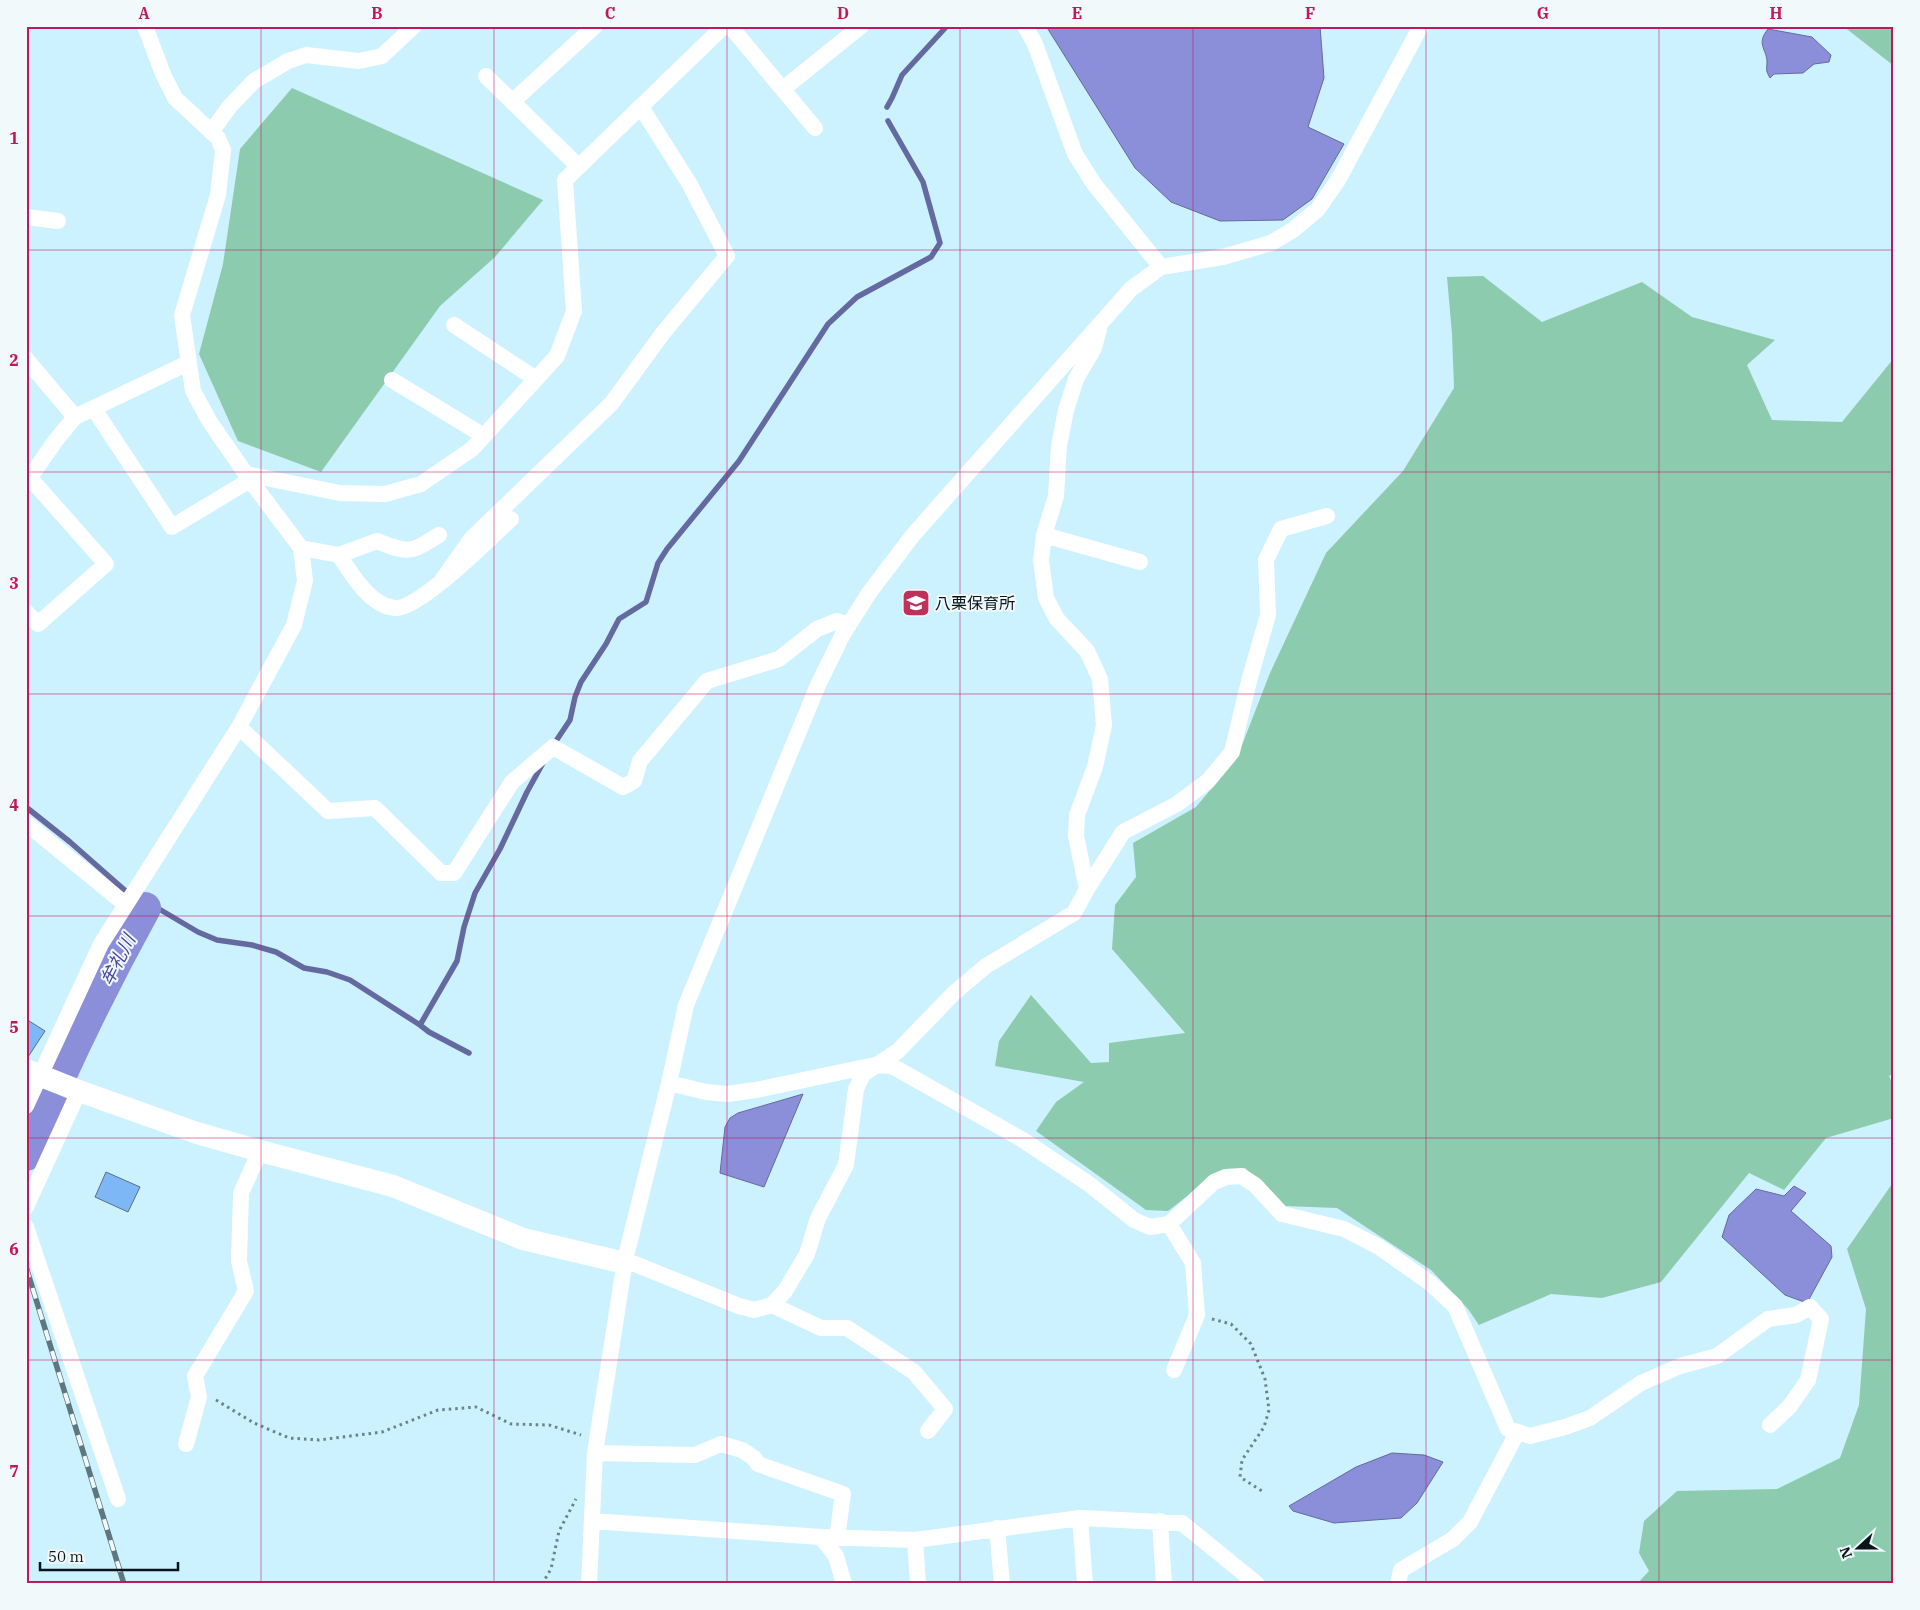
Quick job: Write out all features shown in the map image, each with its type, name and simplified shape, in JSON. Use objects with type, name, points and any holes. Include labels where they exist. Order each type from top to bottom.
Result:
[{"type":"street","points":[[26,1106],[33,1073],[101,944],[239,727],[294,625],[305,582],[301,548],[210,422],[193,391],[182,315],[218,195],[223,150],[218,138],[175,98],[163,74],[145,26]]},
{"type":"street","points":[[211,132],[230,106],[254,80],[288,61],[306,55],[359,61],[382,56],[414,26]]},
{"type":"street","points":[[94,409],[172,528],[248,477],[340,493],[385,494],[421,484],[472,449],[558,356],[574,311],[565,180],[724,26]]},
{"type":"street","points":[[730,26],[815,128]]},
{"type":"street","points":[[782,89],[861,26]]},
{"type":"street","points":[[1025,26],[1036,44],[1075,154],[1094,184],[1161,267]]},
{"type":"street","points":[[589,1584],[596,1446],[625,1262],[686,1005],[818,685],[849,625],[869,592],[913,535],[1131,289],[1161,267],[1223,257],[1271,244],[1293,230],[1318,208],[1338,180],[1421,26]]},
{"type":"street","points":[[512,102],[587,29]]},
{"type":"street","points":[[486,76],[579,167]]},
{"type":"street","points":[[440,583],[471,539],[611,404],[663,333],[727,256],[689,183],[641,107]]},
{"type":"street","points":[[26,217],[58,221]]},
{"type":"street","points":[[1087,889],[1076,829],[1077,814],[1095,767],[1104,725],[1100,679],[1087,651],[1057,619],[1046,598],[1041,560],[1044,535],[1056,496],[1059,446],[1066,410],[1076,379],[1094,348],[1100,324]]},
{"type":"street","points":[[454,325],[536,379]]},
{"type":"street","points":[[26,359],[75,417]]},
{"type":"street","points":[[26,612],[38,624],[106,564],[28,480],[75,417],[188,363]]},
{"type":"street","points":[[392,380],[484,436]]},
{"type":"street","points":[[33,1073],[198,1133],[393,1186],[523,1239],[625,1262],[754,1310],[772,1305],[785,1291],[807,1254],[818,1218],[846,1165],[856,1089],[863,1074],[898,1051],[954,993],[986,966],[1074,913],[1123,832],[1176,804],[1208,782],[1232,752],[1268,615],[1266,560],[1281,529],[1327,516]]},
{"type":"street","points":[[339,555],[354,577],[376,602],[397,608],[414,602],[440,583],[511,519]]},
{"type":"street","points":[[301,548],[339,555],[378,541],[396,548],[415,550],[439,535]]},
{"type":"street","points":[[1044,535],[1140,562]]},
{"type":"street","points":[[239,727],[328,811],[375,808],[442,873],[454,873],[512,782],[553,747],[623,787],[634,781],[640,761],[707,681],[779,659],[817,629],[838,621],[849,625]]},
{"type":"street","points":[[26,823],[125,904]]},
{"type":"street","points":[[669,1083],[706,1092],[727,1094],[766,1088],[875,1065],[892,1066],[1023,1140],[1089,1184],[1134,1220],[1150,1228],[1169,1224],[1214,1182],[1226,1177],[1241,1176],[1255,1185],[1282,1214],[1344,1229],[1379,1247],[1430,1283],[1455,1306],[1508,1429],[1530,1436],[1590,1418],[1641,1383],[1680,1366],[1717,1356],[1768,1319],[1796,1315],[1810,1307],[1821,1319],[1808,1380],[1790,1406],[1770,1425]]},
{"type":"street","points":[[26,1207],[76,1090]]},
{"type":"street","points":[[186,1444],[199,1397],[195,1376],[246,1291],[239,1261],[241,1192],[260,1151]]},
{"type":"street","points":[[1169,1224],[1193,1263],[1197,1315],[1174,1370]]},
{"type":"street","points":[[26,1227],[118,1499]]},
{"type":"street","points":[[772,1305],[821,1328],[846,1328],[914,1372],[945,1408],[928,1431]]},
{"type":"street","points":[[1398,1584],[1401,1570],[1453,1539],[1470,1522],[1516,1433]]},
{"type":"street","points":[[596,1446],[695,1455],[721,1444],[742,1450],[754,1458],[758,1464],[843,1494],[837,1538]]},
{"type":"street","points":[[592,1521],[837,1538],[914,1540],[1080,1518],[1182,1523],[1244,1578],[1258,1584]]},
{"type":"street","points":[[1080,1518],[1085,1584]]},
{"type":"street","points":[[1160,1522],[1164,1584]]},
{"type":"street","points":[[998,1528],[1002,1584]]},
{"type":"street","points":[[821,1537],[836,1556],[844,1584]]},
{"type":"street","points":[[914,1540],[918,1584]]},
{"type":"path","points":[[1197,1315],[1231,1324],[1251,1344],[1266,1379],[1269,1410],[1264,1427],[1242,1460],[1240,1477],[1262,1491]]},
{"type":"path","points":[[199,1397],[216,1400],[254,1423],[289,1438],[319,1440],[382,1432],[438,1410],[476,1407],[511,1424],[549,1425],[596,1446]]},
{"type":"path","points":[[542,1584],[551,1569],[559,1531],[573,1502],[593,1481]]},
{"type":"green space","points":[[1843,26],[1894,26],[1894,66]]},
{"type":"green space","points":[[292,88],[543,200],[495,257],[440,306],[321,472],[238,441],[199,354],[223,264],[240,149]]},
{"type":"green space","points":[[1483,276],[1542,322],[1642,282],[1692,317],[1775,340],[1747,365],[1772,420],[1842,422],[1894,358],[1894,1073],[1889,1076],[1894,1087],[1894,1118],[1826,1138],[1784,1190],[1749,1173],[1661,1282],[1602,1298],[1551,1294],[1479,1325],[1468,1309],[1431,1270],[1337,1208],[1285,1206],[1245,1168],[1217,1173],[1168,1211],[1146,1210],[1036,1131],[1056,1102],[1084,1082],[995,1066],[999,1041],[1031,995],[1091,1063],[1109,1062],[1109,1043],[1185,1033],[1112,949],[1115,905],[1136,877],[1133,843],[1196,807],[1237,758],[1270,673],[1326,553],[1403,471],[1454,388],[1447,277]]},
{"type":"green space","points":[[1894,1181],[1894,1583],[1637,1584],[1649,1571],[1639,1553],[1644,1521],[1677,1491],[1777,1489],[1840,1458],[1859,1405],[1866,1309],[1847,1249]]},
{"type":"water","points":[[1046,26],[1320,26],[1324,78],[1308,127],[1344,144],[1312,199],[1283,220],[1220,221],[1171,202],[1135,168]]},
{"type":"water","points":[[1768,29],[1812,37],[1831,55],[1829,62],[1814,64],[1803,73],[1774,74],[1770,78],[1762,42],[1764,34]]},
{"type":"water","points":[[803,1094],[764,1187],[720,1173],[725,1127],[730,1118],[738,1113]]},
{"type":"water","points":[[1794,1186],[1806,1193],[1791,1211],[1831,1246],[1832,1257],[1807,1303],[1785,1295],[1722,1237],[1729,1215],[1756,1189],[1784,1196]]},
{"type":"water","points":[[1392,1453],[1424,1455],[1443,1462],[1417,1503],[1401,1518],[1334,1523],[1293,1511],[1289,1506],[1356,1467]]},
{"type":"building","points":[[26,1019],[45,1031],[28,1057],[26,1057]]},
{"type":"building","points":[[106,1172],[140,1187],[128,1212],[95,1197]]},
{"type":"waterway","points":[[887,107],[902,75],[947,26]]},
{"type":"waterway","points":[[556,741],[570,720],[575,697],[581,682],[606,644],[619,619],[646,602],[658,563],[667,549],[739,461],[828,324],[857,297],[931,257],[940,243],[923,182],[888,121]]},
{"type":"waterway","points":[[420,1025],[457,961],[464,927],[475,893],[500,849],[543,763]]},
{"type":"waterway","points":[[26,807],[70,842],[145,908],[154,906],[198,932],[217,940],[252,945],[276,952],[304,968],[327,972],[350,980],[429,1032],[469,1053]]},
{"type":"waterway","name":"牟礼川","points":[[26,1155],[82,1030],[145,908]]},
{"type":"railway","points":[[26,1267],[124,1584]]},
{"type":"place","name":"八栗保育所","points":[[916,603]]}]
